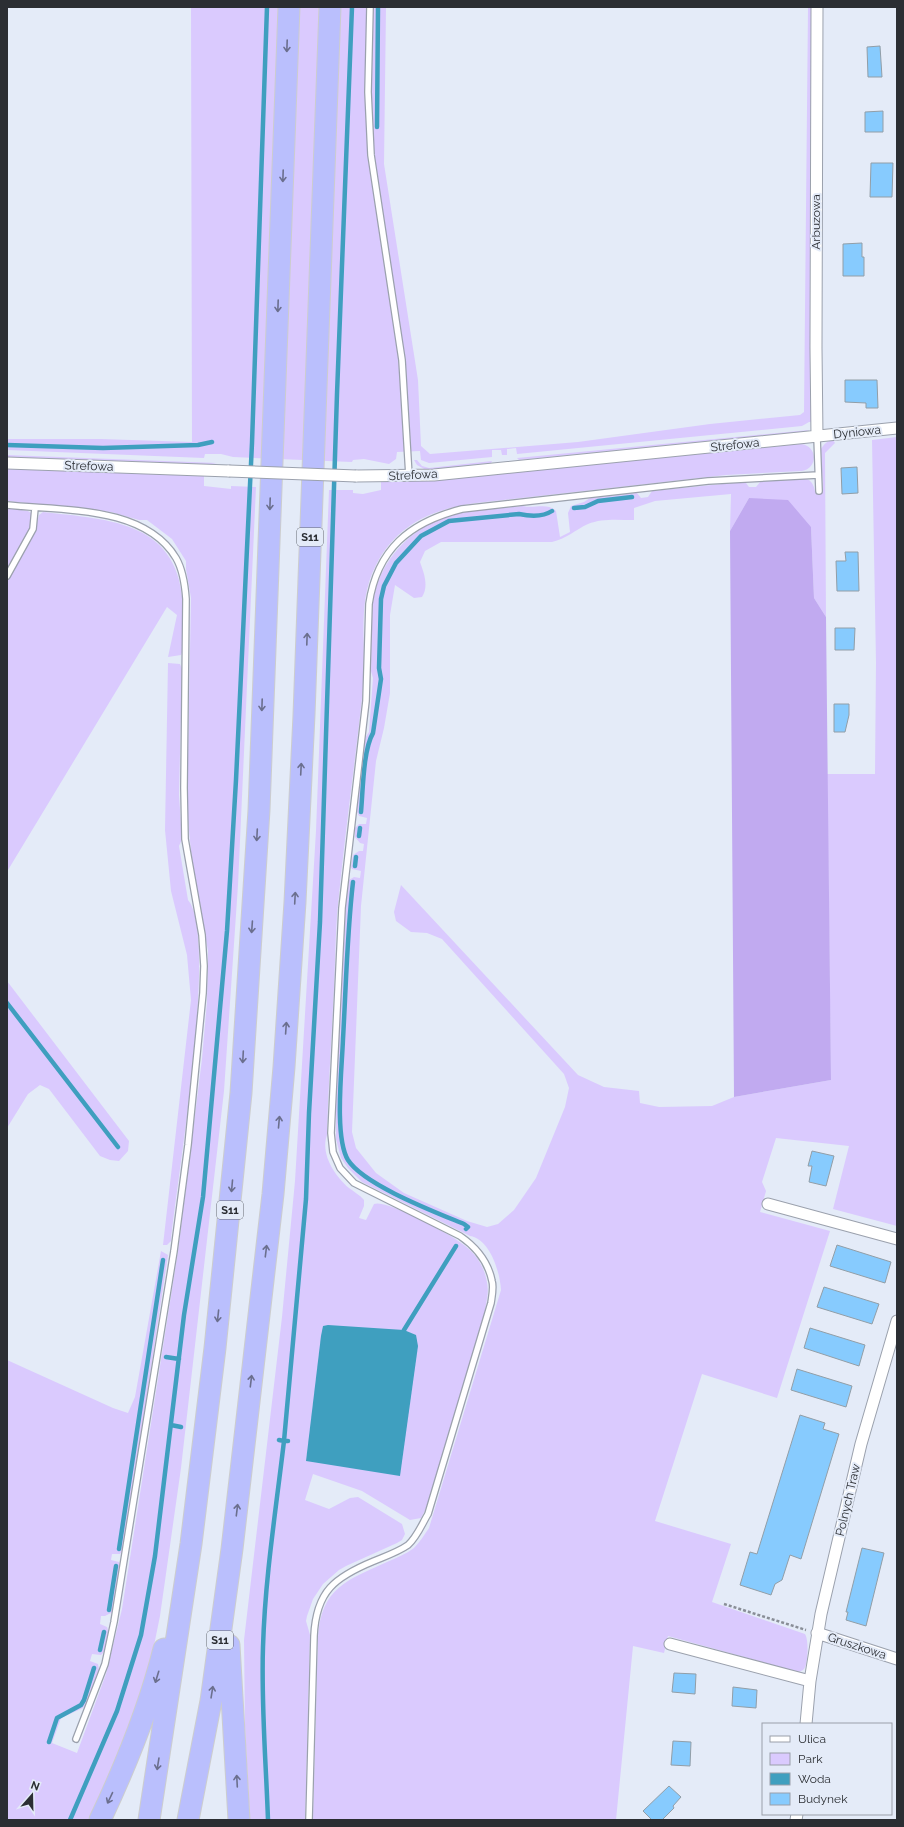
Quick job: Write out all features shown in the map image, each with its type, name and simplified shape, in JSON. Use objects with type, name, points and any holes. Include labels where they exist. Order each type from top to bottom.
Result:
[{"type":"highway","name":"S11","points":[[149,1820],[191,1544],[215,1348],[240,1100],[254,900],[289,7]]},
{"type":"highway","name":"S11","points":[[188,1820],[211,1701],[232,1549],[273,1194],[284,1067],[295,902],[304,715],[330,7]]},
{"type":"highway","points":[[100,1820],[143,1718],[158,1673],[191,1544]]},
{"type":"highway","points":[[232,1549],[229,1636],[239,1820]]},
{"type":"street","name":"Arbuzowa","points":[[817,7],[817,437]]},
{"type":"street","name":"Dyniowa","points":[[817,437],[897,428]]},
{"type":"street","name":"Strefowa","points":[[7,463],[356,476],[409,476],[434,475],[817,437]]},
{"type":"street","points":[[768,1204],[897,1239]]},
{"type":"street","name":"Polnych Traw","points":[[806,1723],[817,1633],[860,1444],[897,1321]]},
{"type":"street","name":"Gruszkowa","points":[[817,1633],[897,1659]]},
{"type":"street","points":[[670,1644],[810,1681]]},
{"type":"lane","points":[[370,7],[368,92],[371,155],[402,360],[409,476]]},
{"type":"lane","points":[[817,437],[819,491]]},
{"type":"lane","points":[[309,1820],[314,1636],[317,1608],[324,1595],[349,1571],[395,1552],[413,1540],[428,1514],[491,1303],[493,1282],[486,1262],[472,1244],[460,1236],[354,1183],[340,1168],[333,1152],[331,1133],[342,908],[366,701],[369,604],[371,588],[375,577],[393,547],[406,533],[438,515],[462,509],[708,481],[818,475]]},
{"type":"lane","points":[[7,505],[112,516],[137,524],[165,544],[176,558],[184,582],[186,599],[185,839],[202,935],[204,966],[198,1047],[188,1145],[173,1258],[125,1561],[105,1664],[76,1739]]},
{"type":"lane","points":[[7,576],[33,529],[35,508]]},
{"type":"path","points":[[724,1604],[817,1633]]},
{"type":"green space","points":[[191,7],[386,7],[384,164],[418,380],[421,446],[430,454],[578,442],[710,424],[800,415],[804,412],[808,7],[814,7],[813,422],[809,422],[802,426],[517,454],[516,448],[507,449],[507,455],[502,455],[501,450],[492,450],[492,457],[429,463],[421,460],[420,451],[397,452],[396,459],[389,464],[364,459],[353,460],[352,462],[233,457],[221,454],[205,454],[204,458],[7,450],[7,439],[101,439],[192,442]]},
{"type":"green space","points":[[809,430],[804,432],[519,460],[517,458]]},
{"type":"green space","points":[[897,437],[897,1226],[833,1209],[849,1146],[776,1138],[762,1182],[766,1191],[760,1212],[830,1231],[777,1398],[702,1374],[655,1521],[731,1544],[712,1602],[805,1634],[807,1657],[805,1666],[803,1670],[798,1672],[668,1636],[664,1653],[633,1646],[616,1820],[313,1820],[318,1637],[320,1620],[324,1607],[331,1596],[348,1581],[360,1574],[401,1556],[414,1548],[429,1528],[501,1290],[499,1274],[493,1257],[483,1243],[477,1238],[470,1236],[362,1182],[348,1168],[341,1158],[336,1139],[336,1090],[345,907],[349,880],[354,877],[360,878],[361,871],[352,869],[351,867],[353,855],[359,851],[363,851],[364,844],[360,843],[355,837],[355,828],[359,824],[366,824],[367,818],[359,816],[356,810],[365,738],[369,732],[373,678],[371,671],[372,611],[375,592],[379,580],[384,569],[398,548],[428,525],[449,516],[480,510],[523,506],[545,506],[553,508],[556,511],[560,537],[570,532],[568,513],[571,506],[584,502],[590,498],[637,493],[641,498],[648,497],[652,491],[742,482],[746,483],[749,487],[756,487],[761,481],[793,478],[809,480],[815,491],[823,491],[821,449],[829,441],[833,440],[835,443],[825,453],[826,617],[814,598],[811,527],[749,498],[730,531],[731,494],[655,501],[634,508],[634,520],[593,522],[583,526],[562,539],[552,542],[441,542],[425,551],[420,562],[425,584],[422,597],[414,598],[395,585],[390,615],[390,693],[376,761],[361,906],[352,1132],[356,1148],[376,1173],[404,1193],[467,1221],[487,1227],[498,1224],[514,1210],[536,1178],[565,1107],[569,1088],[564,1074],[442,939],[427,933],[411,932],[396,921],[394,912],[401,885],[578,1075],[604,1087],[639,1091],[640,1103],[659,1107],[712,1106],[734,1097],[831,1080],[827,774],[875,774],[876,662],[872,440]]},
{"type":"green space","points":[[801,444],[811,449],[814,457],[811,466],[802,471],[726,475],[476,503],[445,509],[431,514],[406,529],[394,539],[376,565],[366,594],[364,610],[363,689],[337,915],[327,1135],[325,1142],[327,1157],[334,1171],[344,1183],[364,1200],[364,1206],[359,1218],[366,1220],[374,1204],[378,1203],[416,1217],[462,1243],[476,1256],[481,1265],[485,1274],[488,1295],[473,1359],[436,1483],[421,1518],[410,1520],[362,1491],[313,1474],[305,1500],[329,1509],[350,1498],[358,1497],[402,1524],[405,1534],[402,1540],[397,1543],[339,1570],[323,1584],[313,1599],[306,1621],[310,1635],[305,1820],[250,1820],[245,1727],[244,1640],[282,1317],[295,1181],[316,831],[329,490],[353,490],[353,493],[363,494],[381,490],[381,482],[435,480]]},
{"type":"green space","points":[[7,455],[217,463],[205,465],[7,457]]},
{"type":"green space","points":[[414,460],[417,460],[422,466],[429,468],[492,461],[491,463],[426,470],[417,465]]},
{"type":"green space","points":[[7,469],[204,476],[204,486],[231,489],[231,486],[256,487],[238,885],[224,1091],[181,1468],[160,1616],[149,1670],[122,1747],[90,1820],[7,1820],[7,1360],[113,1408],[128,1413],[135,1397],[161,1251],[168,1255],[124,1548],[120,1554],[112,1554],[111,1560],[119,1562],[121,1568],[113,1612],[105,1616],[101,1616],[100,1624],[107,1627],[108,1630],[107,1642],[105,1650],[101,1655],[92,1654],[90,1661],[98,1664],[99,1670],[87,1703],[83,1708],[61,1718],[52,1743],[77,1753],[106,1674],[122,1609],[178,1251],[202,1059],[207,1002],[208,951],[192,862],[187,809],[191,598],[186,561],[172,539],[147,520],[139,520],[111,512],[7,501]]},
{"type":"green space","points":[[7,508],[28,511],[31,513],[31,522],[37,522],[39,515],[43,512],[94,518],[117,523],[138,531],[156,542],[170,558],[179,581],[183,610],[184,633],[183,651],[181,655],[168,657],[177,615],[167,607],[8,870],[7,880]]},
{"type":"green space","points":[[168,663],[180,664],[182,669],[179,795],[182,839],[179,846],[188,900],[196,922],[199,960],[198,1009],[187,1118],[171,1241],[167,1245],[163,1245],[191,1000],[187,955],[171,891],[165,830]]},
{"type":"green space","points":[[7,981],[129,1141],[128,1151],[119,1161],[110,1160],[100,1156],[49,1089],[40,1085],[28,1094],[7,1128]]},
{"type":"shaded area","points":[[749,498],[788,500],[811,527],[814,598],[826,617],[831,1080],[734,1097],[730,531]]},
{"type":"water","points":[[328,1325],[404,1330],[416,1335],[418,1346],[400,1476],[306,1461],[321,1336],[323,1326]]},
{"type":"building","points":[[880,46],[882,77],[868,77],[867,47]]},
{"type":"building","points":[[883,111],[883,132],[865,132],[865,112]]},
{"type":"building","points":[[871,163],[893,163],[892,197],[870,197]]},
{"type":"building","points":[[862,243],[864,276],[843,276],[843,244]]},
{"type":"building","points":[[845,380],[877,380],[878,408],[866,408],[866,403],[845,402]]},
{"type":"building","points":[[857,467],[858,493],[842,494],[841,468]]},
{"type":"building","points":[[845,552],[858,552],[859,591],[837,591],[836,561],[846,561]]},
{"type":"building","points":[[835,628],[855,628],[854,650],[835,650]]},
{"type":"building","points":[[834,704],[849,704],[849,715],[845,732],[834,732]]},
{"type":"building","points":[[812,1151],[834,1156],[826,1186],[809,1182],[812,1166],[808,1166]]},
{"type":"building","points":[[837,1245],[891,1262],[885,1283],[830,1266]]},
{"type":"building","points":[[824,1287],[879,1304],[872,1324],[817,1307]]},
{"type":"building","points":[[810,1328],[865,1345],[859,1366],[804,1348]]},
{"type":"building","points":[[797,1369],[852,1386],[846,1407],[791,1390]]},
{"type":"building","points":[[800,1415],[825,1423],[823,1429],[839,1434],[801,1559],[790,1555],[782,1580],[775,1584],[771,1595],[740,1585],[750,1552],[757,1554]]},
{"type":"building","points":[[862,1548],[884,1553],[866,1626],[846,1620],[848,1612],[846,1612]]},
{"type":"building","points":[[674,1673],[696,1674],[695,1694],[672,1692]]},
{"type":"building","points":[[733,1687],[757,1690],[756,1708],[732,1706]]},
{"type":"building","points":[[673,1741],[691,1742],[690,1766],[671,1765]]},
{"type":"building","points":[[669,1786],[681,1797],[673,1806],[674,1808],[662,1820],[652,1820],[643,1811]]},
{"type":"waterway","points":[[70,1820],[117,1711],[141,1635],[155,1556],[184,1315],[203,1197],[227,931],[236,780],[252,443],[267,7]]},
{"type":"waterway","points":[[288,1441],[284,1441],[306,1199],[309,1113],[320,922],[337,394],[352,7]]},
{"type":"waterway","points":[[377,127],[378,7]]},
{"type":"waterway","points":[[7,445],[103,448],[198,445],[212,442]]},
{"type":"waterway","points":[[574,508],[585,507],[598,501],[632,497]]},
{"type":"waterway","points":[[361,812],[365,760],[373,733],[381,679],[379,668],[381,599],[384,586],[396,563],[421,536],[449,521],[519,514],[531,516],[552,511]]},
{"type":"waterway","points":[[359,836],[360,828]]},
{"type":"waterway","points":[[355,866],[356,857]]},
{"type":"waterway","points":[[353,882],[348,941],[340,1084],[340,1119],[344,1149],[348,1160],[356,1169],[369,1179],[401,1197],[464,1224],[468,1227],[466,1229]]},
{"type":"waterway","points":[[7,1003],[118,1147]]},
{"type":"waterway","points":[[404,1330],[456,1246]]},
{"type":"waterway","points":[[119,1549],[163,1260]]},
{"type":"waterway","points":[[166,1357],[179,1359]]},
{"type":"waterway","points":[[171,1425],[181,1427]]},
{"type":"waterway","points":[[268,1820],[263,1711],[263,1647],[268,1569],[284,1441],[279,1440]]},
{"type":"waterway","points":[[109,1610],[116,1566]]},
{"type":"waterway","points":[[100,1650],[104,1632]]},
{"type":"waterway","points":[[49,1742],[57,1718],[81,1705],[94,1668]]}]
